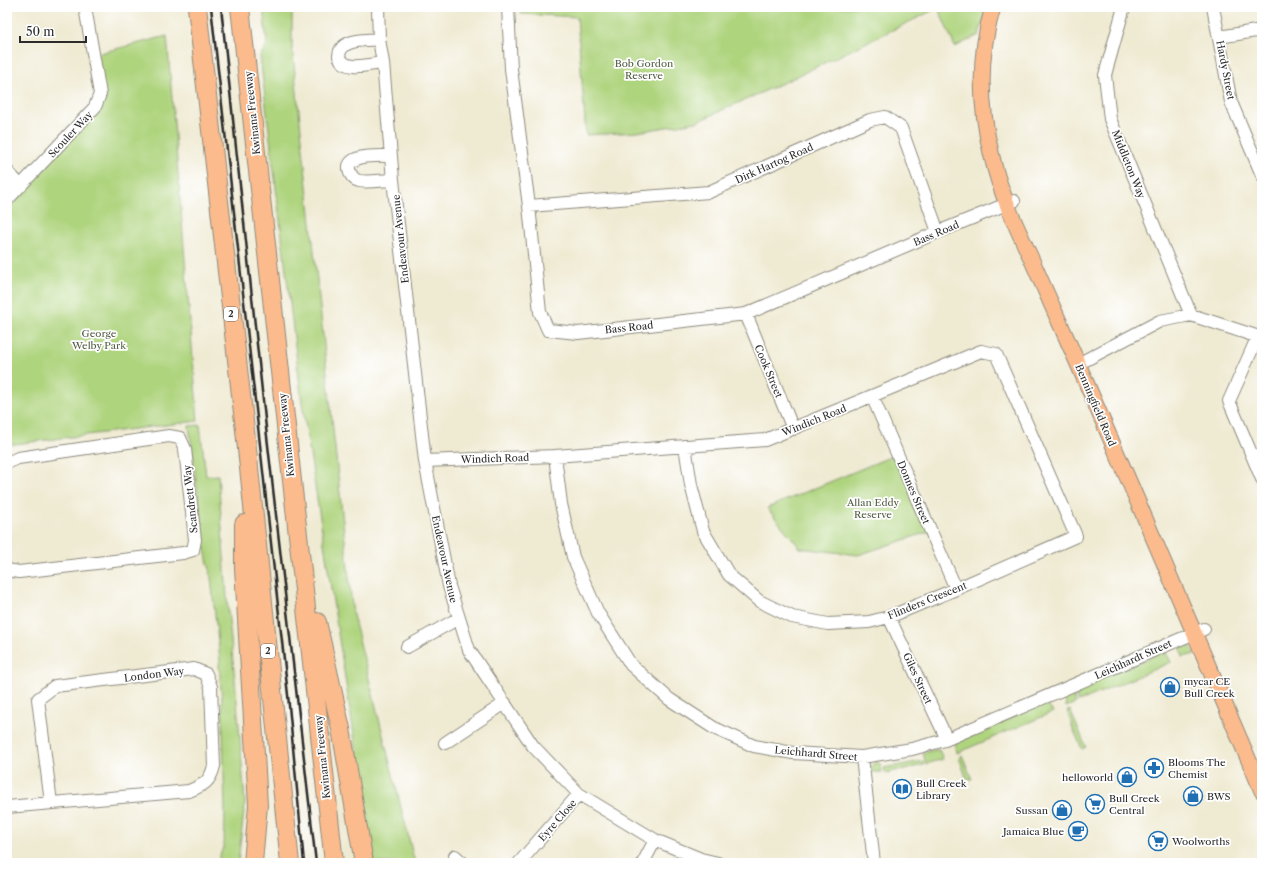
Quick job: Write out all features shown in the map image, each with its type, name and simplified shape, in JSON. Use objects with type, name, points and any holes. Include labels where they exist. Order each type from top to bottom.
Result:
[{"type":"highway","name":"2","points":[[197,7],[246,439],[290,863]]},
{"type":"highway","name":"Kwinana Freeway","points":[[240,7],[334,863]]},
{"type":"highway","points":[[246,439],[244,568],[258,804],[253,863]]},
{"type":"highway","points":[[297,532],[341,729],[364,863]]},
{"type":"main road","name":"Benningfield Road","points":[[992,7],[987,28],[983,60],[984,111],[993,162],[1199,631],[1262,766]]},
{"type":"main road","name":"Benningfield Road","points":[[1003,7],[997,27],[992,61],[992,103],[993,122],[1010,202]]},
{"type":"main road","name":"Benningfield Road","points":[[1199,631],[1262,791]]},
{"type":"street","name":"Scouler Way","points":[[7,200],[96,107],[100,94],[85,7]]},
{"type":"street","name":"Endeavour Avenue","points":[[378,7],[379,39],[383,63],[393,180],[425,461],[449,586],[469,650],[533,746],[579,794],[655,840],[718,863]]},
{"type":"street","name":"Bass Road","points":[[508,7],[512,69],[529,206],[540,312],[548,330],[578,333],[746,314],[1010,202]]},
{"type":"street","name":"Middleton Way","points":[[1124,7],[1105,75],[1110,119],[1191,315]]},
{"type":"street","name":"Hardy Street","points":[[1213,7],[1232,102],[1262,176]]},
{"type":"street","points":[[1219,37],[1262,30]]},
{"type":"street","points":[[379,39],[347,43],[341,48],[339,56],[343,64],[350,67],[383,63]]},
{"type":"street","name":"Dirk Hartog Road","points":[[529,206],[709,192],[870,120],[885,116],[901,128],[938,232]]},
{"type":"street","points":[[391,156],[357,157],[351,162],[349,170],[353,177],[360,181],[393,180]]},
{"type":"street","points":[[7,170],[21,186]]},
{"type":"street","name":"Cook Street","points":[[746,314],[793,429]]},
{"type":"street","points":[[1082,362],[1160,321],[1191,315],[1260,337],[1229,401],[1262,479]]},
{"type":"street","name":"Windich Road","points":[[425,461],[555,456],[765,440],[981,351],[996,354],[1076,536]]},
{"type":"street","name":"Donnes Street","points":[[872,396],[956,589]]},
{"type":"street","name":"Scandrett Way","points":[[7,463],[18,458],[101,445],[169,436],[180,438],[185,448],[194,540],[193,550],[183,553],[18,572],[7,570]]},
{"type":"street","name":"Flinders Crescent","points":[[685,446],[691,485],[703,531],[729,575],[759,600],[792,616],[828,624],[869,622],[889,617],[1076,536]]},
{"type":"street","name":"Leichhardt Street","points":[[555,456],[561,504],[573,557],[598,613],[631,665],[669,699],[714,728],[754,746],[793,753],[862,757],[912,749],[945,740],[1199,631]]},
{"type":"street","name":"Giles Street","points":[[889,617],[944,733],[945,740]]},
{"type":"street","points":[[407,647],[459,618]]},
{"type":"street","name":"London Way","points":[[7,807],[189,791],[204,784],[212,775],[214,766],[211,687],[206,674],[194,669],[55,686],[38,699],[51,803]]},
{"type":"street","points":[[445,743],[505,703]]},
{"type":"street","points":[[862,757],[874,863]]},
{"type":"street","name":"Eyre Close","points":[[519,863],[579,794]]},
{"type":"street","points":[[643,863],[655,840]]},
{"type":"green space","points":[[263,7],[292,7],[292,46],[353,615],[415,863],[374,863],[302,403],[260,56],[267,45]]},
{"type":"green space","name":"Bob Gordon Reserve","points":[[521,7],[987,7],[979,35],[955,47],[938,8],[787,81],[696,122],[637,132],[586,135],[577,17],[521,14]]},
{"type":"green space","name":"George Welby Park","points":[[167,36],[198,421],[7,445],[7,210],[104,102],[96,54]]},
{"type":"green space","points":[[200,425],[206,476],[218,475],[245,802],[238,863],[217,863],[224,845],[225,812],[222,700],[219,665],[220,660],[210,569],[204,544],[189,426]]},
{"type":"green space","name":"Allan Eddy Reserve","points":[[897,454],[931,531],[858,555],[800,548],[767,508]]},
{"type":"green space","points":[[1184,643],[1189,644],[1195,654],[1183,657],[1180,645]]},
{"type":"green space","points":[[1165,651],[1171,662],[1078,702],[1074,690]]},
{"type":"green space","points":[[1071,691],[1076,703],[1066,707],[1065,702],[1067,694]]},
{"type":"green space","points":[[1046,703],[1053,712],[957,753],[955,745],[957,741]]},
{"type":"green space","points":[[1070,710],[1086,747],[1082,749],[1067,711]]},
{"type":"green space","points":[[939,750],[943,759],[926,764],[923,753]]},
{"type":"green space","points":[[962,755],[972,779],[968,779],[966,777],[959,757]]},
{"type":"green space","points":[[877,761],[880,764],[882,772],[870,772],[869,771],[873,764]]},
{"type":"green space","points":[[923,761],[924,765],[885,773],[884,768]]},
{"type":"railway","points":[[211,7],[288,695],[304,863]]},
{"type":"railway","points":[[221,7],[265,419],[316,863]]},
{"type":"place","name":"mycar CE Bull Creek","points":[[1170,687]]},
{"type":"place","name":"Blooms The Chemist","points":[[1154,768]]},
{"type":"place","name":"helloworld","points":[[1127,777]]},
{"type":"place","name":"Bull Creek Library","points":[[902,789]]},
{"type":"place","name":"BWS","points":[[1193,796]]},
{"type":"place","name":"Bull Creek Central","points":[[1095,804]]},
{"type":"place","name":"Sussan","points":[[1062,810]]},
{"type":"place","name":"Jamaica Blue","points":[[1078,831]]},
{"type":"place","name":"Woolworths","points":[[1158,841]]}]
